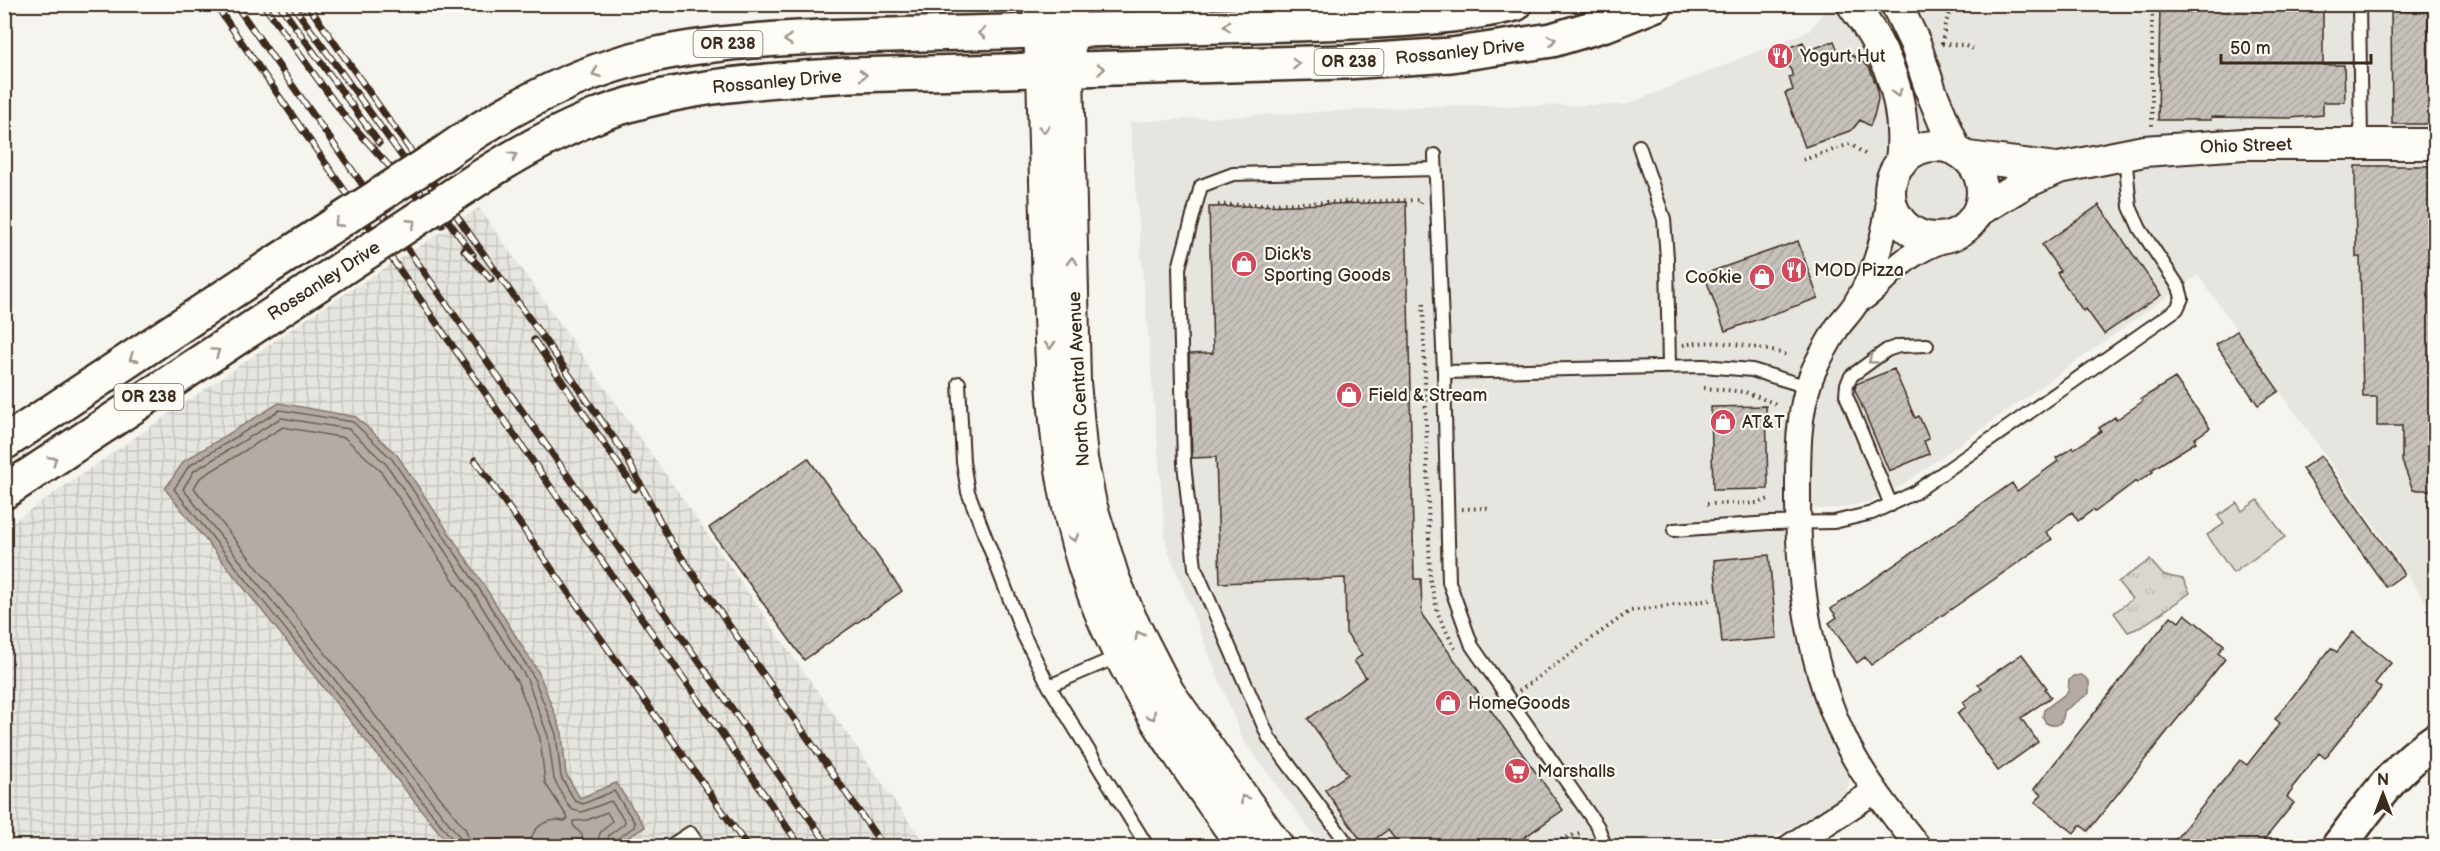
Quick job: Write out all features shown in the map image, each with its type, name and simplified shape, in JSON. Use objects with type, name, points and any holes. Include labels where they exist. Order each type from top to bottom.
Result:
[{"type":"main road","name":"Rossanley Drive","points":[[4,442],[440,156],[477,129],[556,88],[652,55],[706,46],[1055,18],[1398,21],[1454,15],[1515,4]]},
{"type":"main road","name":"Rossanley Drive","points":[[4,492],[508,158],[563,130],[605,113],[655,98],[716,87],[851,75],[1346,62],[1451,56],[1552,40],[1609,23],[1656,4]]},
{"type":"main road","name":"North Central Avenue","points":[[1055,18],[1055,70]]},
{"type":"main road","points":[[2339,846],[2381,790],[2405,765],[2436,740]]},
{"type":"street","points":[[1852,4],[1870,28],[1893,78],[1902,121],[1904,143],[1902,161]]},
{"type":"street","points":[[1857,303],[1879,287],[1904,261],[1920,250],[1964,230],[1980,210],[1983,196],[1982,182],[1977,168],[1962,153],[1931,92],[1915,43],[1896,4]]},
{"type":"street","name":"North Central Avenue","points":[[1055,70],[1052,398],[1059,467],[1069,520],[1091,590],[1120,656],[1148,710],[1242,846]]},
{"type":"street","name":"North Central Avenue","points":[[1055,70],[1082,459],[1091,504],[1114,578],[1131,618],[1169,692],[1278,846]]},
{"type":"street","name":"Ohio Street","points":[[1980,210],[2025,183],[2059,168],[2125,155],[2189,147],[2244,144],[2436,144]]},
{"type":"street","points":[[1918,846],[1875,791],[1846,742],[1813,654],[1804,606],[1798,522],[1798,457],[1802,411],[1808,387],[1837,328],[1857,303],[1875,264],[1881,247],[1894,171],[1913,152],[1926,147],[1941,146],[1962,153]]},
{"type":"street","name":"Ohio Street","points":[[1962,153],[2059,168]]},
{"type":"street","points":[[1890,195],[1898,218],[1911,231],[1928,238],[1953,236]]},
{"type":"street","points":[[1791,846],[1875,791]]},
{"type":"lane","points":[[2359,4],[2361,144]]},
{"type":"lane","points":[[1639,146],[1664,219],[1669,367]]},
{"type":"lane","points":[[1435,155],[1444,372],[1449,582],[1472,646],[1599,827],[1605,846]]},
{"type":"lane","points":[[1674,530],[1848,520],[1891,505],[1914,493],[2176,309],[2182,298],[2179,287],[2140,229],[2130,207],[2125,155]]},
{"type":"lane","points":[[1349,846],[1269,738],[1195,568],[1185,463],[1179,268],[1201,186],[1233,174],[1435,169]]},
{"type":"lane","points":[[1891,505],[1846,395],[1847,384],[1851,376],[1887,350],[1899,346],[1927,345]]},
{"type":"lane","points":[[1444,372],[1703,366],[1752,370],[1808,387]]},
{"type":"lane","points":[[959,383],[962,453],[968,492],[1024,636],[1048,686],[1147,846]]},
{"type":"lane","points":[[1048,686],[1120,656]]},
{"type":"lane","points":[[670,846],[690,833],[699,846]]},
{"type":"path","points":[[1938,49],[1942,44],[1945,25],[1953,4]]},
{"type":"path","points":[[2152,4],[2152,128]]},
{"type":"path","points":[[1942,44],[1963,45],[1974,49]]},
{"type":"path","points":[[1803,160],[1850,144],[1868,156]]},
{"type":"path","points":[[1704,388],[1745,392],[1776,404]]},
{"type":"path","points":[[1707,504],[1758,503],[1768,499]]},
{"type":"path","points":[[1509,698],[1630,611],[1711,600]]},
{"type":"path","points":[[1562,839],[1565,846]]},
{"type":"shaded area","points":[[1829,5],[2435,5],[2435,605],[2430,608],[2198,275],[1905,483],[1871,501],[1839,508],[1785,511],[1794,617],[1807,678],[1822,720],[1849,770],[1849,784],[1845,794],[1838,800],[1759,846],[1322,846],[1243,740],[1166,545],[1130,122],[1431,106],[1625,105],[1809,31]]},
{"type":"shaded area","points":[[479,208],[926,846],[5,846],[4,528],[315,313]]},
{"type":"green space","points":[[2258,500],[2285,537],[2233,573],[2207,535],[2224,524],[2218,516],[2237,503],[2242,511]]},
{"type":"green space","points":[[2150,560],[2163,575],[2183,579],[2190,593],[2141,627],[2128,632],[2114,613],[2132,599],[2118,582]]},
{"type":"water","points":[[279,403],[356,417],[397,455],[539,673],[562,733],[566,774],[580,798],[616,783],[645,827],[615,846],[572,846],[555,842],[550,846],[450,846],[165,489],[184,461]]},
{"type":"water","points":[[2082,675],[2089,681],[2089,693],[2064,711],[2063,718],[2057,725],[2046,723],[2043,717],[2044,710],[2068,692],[2069,680],[2073,676]]},
{"type":"building","points":[[2160,4],[2323,4],[2323,65],[2344,65],[2345,102],[2323,102],[2323,115],[2291,118],[2211,117],[2211,120],[2158,120]]},
{"type":"building","points":[[2391,11],[2428,11],[2428,74],[2436,74],[2436,124],[2392,124]]},
{"type":"building","points":[[1834,41],[1838,51],[1852,55],[1869,67],[1877,87],[1878,99],[1874,116],[1870,126],[1860,120],[1852,130],[1805,147],[1785,93],[1793,90],[1789,77],[1793,76],[1783,50],[1803,42],[1807,51]]},
{"type":"building","points":[[2355,166],[2436,166],[2436,490],[2413,490],[2402,461],[2402,426],[2377,426],[2377,397],[2363,397],[2360,257],[2356,257]]},
{"type":"building","points":[[1406,202],[1414,579],[1421,579],[1422,615],[1563,810],[1512,846],[1400,846],[1388,830],[1365,846],[1325,790],[1348,774],[1308,719],[1366,677],[1354,661],[1362,655],[1346,633],[1345,578],[1220,583],[1216,457],[1192,458],[1189,354],[1213,353],[1209,207]]},
{"type":"building","points":[[2099,205],[2161,295],[2104,334],[2086,309],[2083,311],[2057,273],[2060,271],[2042,245]]},
{"type":"building","points":[[1798,241],[1818,298],[1725,331],[1704,274]]},
{"type":"building","points":[[2237,331],[2279,391],[2258,405],[2216,345]]},
{"type":"building","points":[[1894,369],[1915,418],[1919,416],[1929,439],[1924,441],[1929,454],[1889,471],[1855,390],[1856,384]]},
{"type":"building","points":[[2175,378],[2210,428],[2194,439],[2196,442],[2151,470],[2153,472],[2137,483],[2136,481],[2095,512],[2093,510],[2078,521],[2072,512],[2046,532],[2052,539],[1871,665],[1865,657],[1857,663],[1829,623],[1837,617],[1831,609],[2012,483],[2017,491],[2058,461],[2056,458],[2101,431],[2099,428],[2115,417],[2116,420],[2143,401],[2141,399]]},
{"type":"building","points":[[1766,406],[1768,489],[1713,490],[1711,407]]},
{"type":"building","points":[[2321,456],[2404,574],[2386,587],[2302,469]]},
{"type":"building","points":[[808,458],[902,591],[804,660],[709,528]]},
{"type":"building","points":[[1769,555],[1777,638],[1722,643],[1714,560]]},
{"type":"building","points":[[2185,614],[2224,645],[2218,653],[2225,659],[2088,831],[2080,825],[2074,833],[2035,802],[2042,795],[2034,789],[2171,616],[2179,622]]},
{"type":"building","points":[[2353,632],[2391,663],[2375,683],[2381,688],[2325,758],[2319,753],[2287,797],[2294,803],[2259,846],[2170,846],[2240,760],[2247,765],[2280,723],[2275,719],[2331,648],[2337,652]]},
{"type":"building","points":[[2022,654],[2051,697],[2021,718],[2038,742],[1998,771],[1957,713],[1966,707],[1963,702],[1982,689],[1978,684]]},
{"type":"railway","points":[[215,4],[800,846]]},
{"type":"railway","points":[[235,4],[829,846]]},
{"type":"railway","points":[[263,4],[346,118],[442,225]]},
{"type":"railway","points":[[279,4],[379,143]]},
{"type":"railway","points":[[292,4],[473,255]]},
{"type":"railway","points":[[307,4],[623,451],[671,542],[883,846]]},
{"type":"railway","points":[[464,250],[491,279]]},
{"type":"railway","points":[[534,340],[635,489]]},
{"type":"railway","points":[[475,460],[747,846]]},
{"type":"place","name":"Yogurt Hut","points":[[1780,56]]},
{"type":"place","name":"Dick's Sporting Goods","points":[[1244,264]]},
{"type":"place","name":"MOD Pizza","points":[[1794,270]]},
{"type":"place","name":"Cookie","points":[[1762,277]]},
{"type":"place","name":"Field & Stream","points":[[1349,395]]},
{"type":"place","name":"AT&T","points":[[1723,422]]},
{"type":"place","name":"HomeGoods","points":[[1448,703]]},
{"type":"place","name":"Marshalls","points":[[1517,771]]}]
